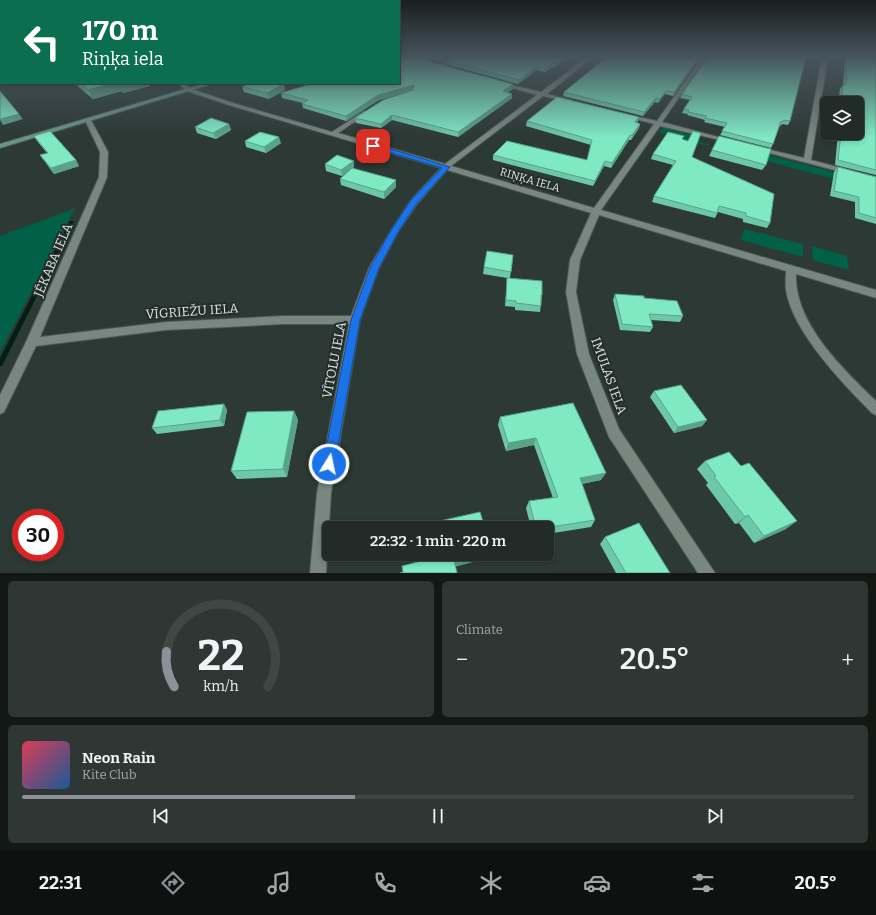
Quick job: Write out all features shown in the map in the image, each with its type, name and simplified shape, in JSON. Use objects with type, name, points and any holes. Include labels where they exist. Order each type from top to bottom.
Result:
[{"type":"street","name":"RIŅĶA IELA","points":[[181,84],[189,90],[334,134],[876,294]]},
{"type":"street","points":[[0,146],[209,84]]},
{"type":"street","points":[[505,84],[577,103]]},
{"type":"street","name":"VĪTOLU IELA","points":[[318,573],[324,493],[344,378],[355,320],[374,268],[394,232],[414,202],[446,167],[556,84]]},
{"type":"street","name":"IMULAS IELA","points":[[686,84],[596,212],[575,260],[571,292],[582,354],[614,433],[708,573]]},
{"type":"street","points":[[807,161],[820,84]]},
{"type":"street","points":[[334,134],[374,106]]},
{"type":"street","points":[[617,113],[739,144]]},
{"type":"street","name":"JĒKABA IELA","points":[[0,408],[32,342],[103,177],[104,152],[88,120]]},
{"type":"street","points":[[753,148],[876,179]]},
{"type":"street","points":[[791,269],[791,289],[799,314],[827,356],[876,409]]},
{"type":"street","name":"VĪGRIEŽU IELA","points":[[32,342],[166,326],[283,320],[355,320]]},
{"type":"green space","points":[[664,128],[695,136],[699,138],[700,142],[710,145],[708,146],[658,132]]},
{"type":"green space","points":[[750,150],[860,179],[860,186],[748,156]]},
{"type":"green space","points":[[75,208],[0,352],[0,236]]},
{"type":"green space","points":[[744,229],[803,244],[803,257],[741,240]]},
{"type":"green space","points":[[812,246],[847,256],[849,270],[813,260]]},
{"type":"building","points":[[81,84],[109,84],[88,90]]},
{"type":"building","points":[[248,84],[284,84],[267,93],[242,87]]},
{"type":"building","points":[[311,84],[513,84],[503,91],[512,94],[458,132],[392,115],[381,124],[355,118],[383,100],[413,90],[414,85],[378,95],[346,116],[302,104],[308,100],[281,93]]},
{"type":"building","points":[[574,84],[680,84],[674,92],[666,91],[660,99],[656,98],[644,112],[564,92]]},
{"type":"building","points":[[689,84],[799,84],[790,121],[781,121],[773,144],[722,131],[727,123],[705,118],[707,116],[688,112],[689,110],[684,109],[692,97],[682,94]]},
{"type":"building","points":[[846,84],[876,84],[876,170],[838,160],[840,140],[864,140],[864,96],[842,96],[843,85]]},
{"type":"building","points":[[0,91],[19,114],[0,119]]},
{"type":"building","points":[[557,97],[639,117],[635,122],[640,124],[632,135],[630,135],[612,163],[605,161],[595,181],[493,155],[507,141],[587,160],[592,140],[527,121]]},
{"type":"building","points":[[211,118],[229,124],[213,133],[195,127]]},
{"type":"building","points":[[50,131],[76,160],[51,168],[40,155],[48,153],[34,136]]},
{"type":"building","points":[[693,131],[701,133],[692,157],[774,194],[770,223],[746,216],[746,213],[719,206],[717,213],[654,196],[676,161],[653,154],[668,132],[684,136],[682,139],[688,141]]},
{"type":"building","points":[[260,132],[279,137],[264,147],[245,141]]},
{"type":"building","points":[[719,136],[771,149],[766,165],[712,150]]},
{"type":"building","points":[[337,155],[354,161],[341,170],[325,164]]},
{"type":"building","points":[[838,167],[876,177],[876,218],[859,213],[859,197],[834,191]]},
{"type":"building","points":[[352,168],[396,180],[384,192],[340,179]]},
{"type":"building","points":[[487,251],[513,255],[511,272],[484,267]]},
{"type":"building","points":[[507,278],[542,281],[541,306],[516,303],[516,301],[506,300]]},
{"type":"building","points":[[615,294],[644,296],[644,298],[677,301],[683,316],[649,314],[653,327],[622,324]]},
{"type":"building","points":[[681,385],[707,420],[678,427],[654,391]]},
{"type":"building","points":[[573,403],[606,473],[580,478],[595,520],[554,526],[554,521],[534,521],[529,501],[558,497],[536,438],[508,443],[500,417]]},
{"type":"building","points":[[224,404],[220,420],[152,428],[158,411]]},
{"type":"building","points":[[294,411],[283,469],[231,471],[247,412]]},
{"type":"building","points":[[729,452],[741,466],[749,463],[797,521],[764,536],[748,515],[745,517],[714,477],[716,476],[705,461]]},
{"type":"building","points":[[480,512],[483,521],[440,521]]},
{"type":"building","points":[[639,523],[670,573],[626,573],[605,537]]},
{"type":"building","points":[[421,561],[454,561],[457,573],[400,573],[403,572],[402,566]]},
{"type":"waterway","points":[[0,364],[72,222]]},
{"type":"route","points":[[329,464],[355,320],[374,268],[394,232],[414,202],[446,167],[373,146]]}]
